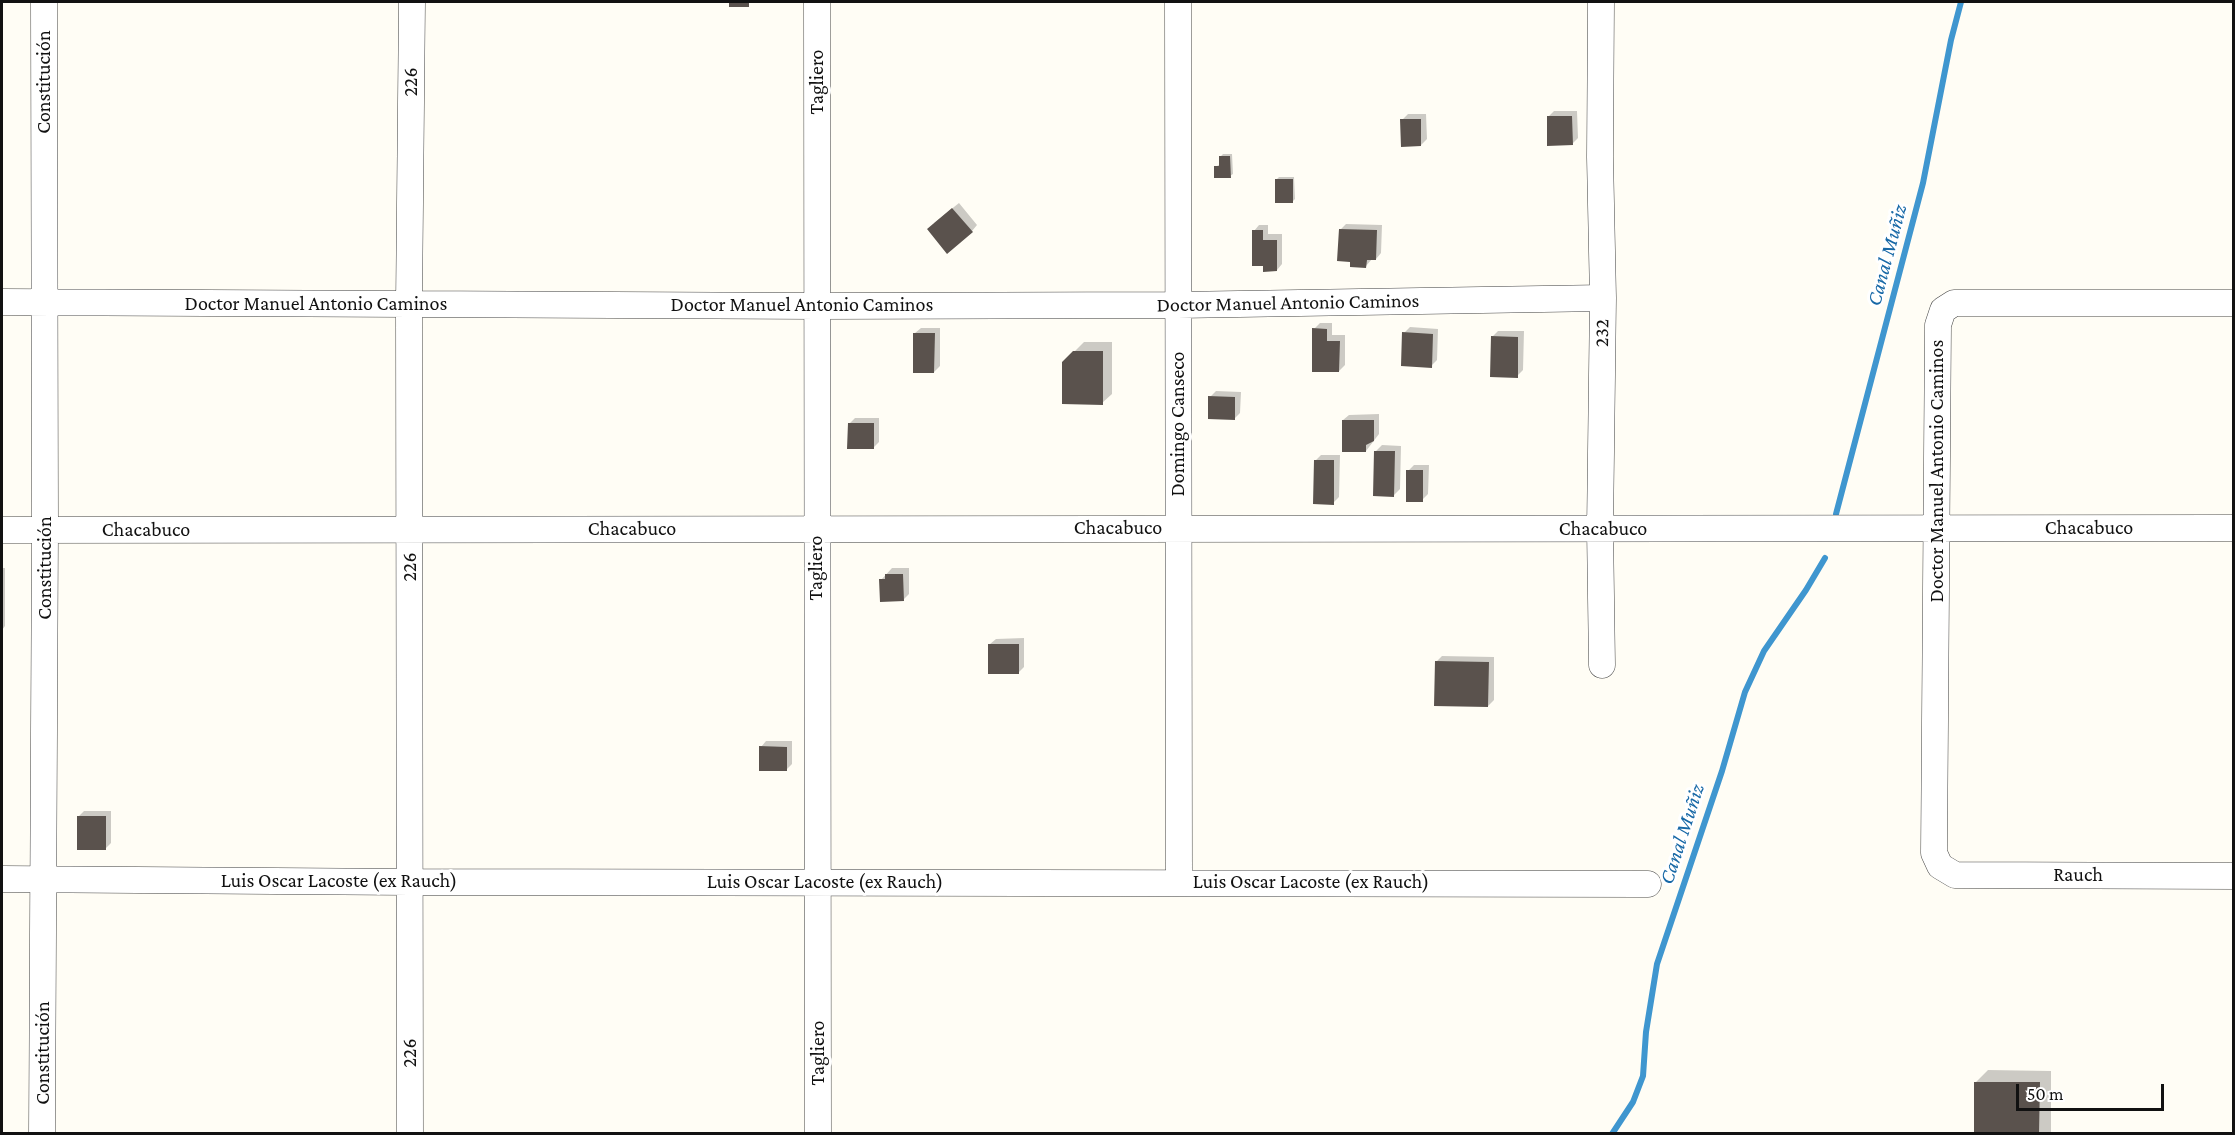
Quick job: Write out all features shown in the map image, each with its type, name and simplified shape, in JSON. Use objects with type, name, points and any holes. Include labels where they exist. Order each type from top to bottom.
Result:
[{"type":"street","name":"Constitución","points":[[42,1134],[45,530],[44,2]]},
{"type":"street","name":"226","points":[[410,1134],[409,304],[412,2]]},
{"type":"street","name":"Tagliero","points":[[817,2],[818,1134]]},
{"type":"street","name":"Domingo Canseco","points":[[1178,2],[1179,882]]},
{"type":"street","name":"232","points":[[1601,2],[1602,665]]},
{"type":"street","name":"Doctor Manuel Antonio Caminos","points":[[2,302],[817,306],[1603,298]]},
{"type":"street","name":"Doctor Manuel Antonio Caminos","points":[[1934,853],[1938,325],[1943,310],[1954,303],[2234,303]]},
{"type":"street","name":"Chacabuco","points":[[2,530],[2234,528]]},
{"type":"street","name":"Rauch","points":[[1934,853],[1940,866],[1956,875],[2234,876]]},
{"type":"street","name":"Luis Oscar Lacoste (ex Rauch)","points":[[2,879],[1648,884]]},
{"type":"building","points":[[729,2],[749,2],[749,7],[729,7]]},
{"type":"building","points":[[1547,116],[1572,116],[1573,145],[1547,146]]},
{"type":"building","points":[[1400,119],[1421,119],[1421,146],[1401,147]]},
{"type":"building","points":[[1219,156],[1230,156],[1231,178],[1214,178],[1214,166],[1219,166]]},
{"type":"building","points":[[1275,179],[1293,179],[1293,203],[1275,203]]},
{"type":"building","points":[[952,208],[973,232],[947,254],[927,229]]},
{"type":"building","points":[[1339,229],[1377,230],[1376,260],[1367,260],[1366,268],[1350,267],[1350,262],[1337,261]]},
{"type":"building","points":[[1252,230],[1263,230],[1263,240],[1277,240],[1277,271],[1263,272],[1263,266],[1252,266]]},
{"type":"building","points":[[1312,328],[1327,329],[1327,341],[1340,341],[1339,372],[1312,372]]},
{"type":"building","points":[[1402,332],[1433,334],[1432,368],[1401,366]]},
{"type":"building","points":[[913,333],[935,333],[934,373],[913,373]]},
{"type":"building","points":[[1491,336],[1518,337],[1518,378],[1490,377]]},
{"type":"building","points":[[1073,351],[1103,351],[1103,405],[1062,404],[1062,362]]},
{"type":"building","points":[[1208,396],[1235,397],[1235,420],[1208,419]]},
{"type":"building","points":[[1342,420],[1374,420],[1374,441],[1366,445],[1366,452],[1342,452]]},
{"type":"building","points":[[848,423],[874,423],[874,449],[847,449]]},
{"type":"building","points":[[1374,451],[1395,451],[1394,497],[1373,496]]},
{"type":"building","points":[[1314,460],[1334,460],[1334,505],[1313,504]]},
{"type":"building","points":[[1406,470],[1423,470],[1423,502],[1406,502]]},
{"type":"building","points":[[885,574],[903,574],[904,601],[880,602],[879,579],[885,579]]},
{"type":"building","points":[[988,644],[1019,644],[1019,674],[988,674]]},
{"type":"building","points":[[1435,661],[1489,662],[1488,707],[1434,706]]},
{"type":"building","points":[[759,746],[787,747],[787,771],[759,771]]},
{"type":"building","points":[[77,816],[106,816],[106,850],[77,850]]},
{"type":"building","points":[[1974,1082],[2040,1082],[2039,1134],[1974,1134]]},
{"type":"waterway","name":"Canal Muñiz","points":[[1836,514],[1923,183],[1951,40],[1961,2]]},
{"type":"waterway","name":"Canal Muñiz","points":[[1612,1134],[1633,1102],[1643,1076],[1646,1032],[1657,964],[1722,771],[1745,692],[1764,651],[1825,558]]}]
